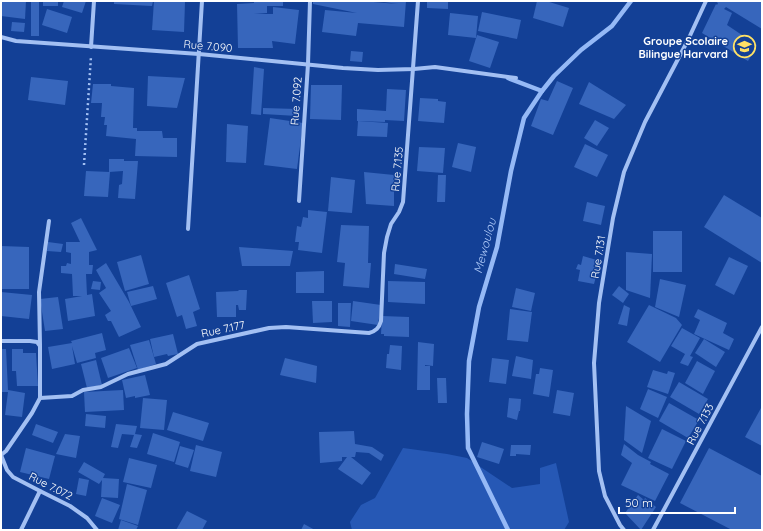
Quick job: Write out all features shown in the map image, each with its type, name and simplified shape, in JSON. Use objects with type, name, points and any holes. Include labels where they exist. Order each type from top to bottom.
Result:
[{"type":"street","points":[[91,47],[94,1]]},
{"type":"street","points":[[188,229],[202,1]]},
{"type":"street","name":"Rue 7.092","points":[[299,201],[308,64],[310,1]]},
{"type":"street","name":"Rue 7.135","points":[[374,332],[379,328],[381,321],[384,253],[387,237],[391,224],[399,212],[403,202],[418,1]]},
{"type":"street","name":"Rue 7.131","points":[[624,530],[605,496],[599,471],[594,363],[599,302],[613,218],[624,172],[645,122],[688,40],[706,1]]},
{"type":"street","name":"Rue 7.090","points":[[1,37],[16,42],[199,54],[378,70],[435,67],[516,78]]},
{"type":"street","points":[[1,455],[6,451],[32,413],[40,398],[39,292],[49,220]]},
{"type":"street","name":"Rue 7.177","points":[[40,398],[72,396],[83,390],[101,387],[128,374],[166,364],[197,344],[269,328],[286,327],[369,333],[374,332]]},
{"type":"street","name":"Rue 7.133","points":[[653,530],[762,327]]},
{"type":"street","points":[[1,341],[30,341],[37,342],[40,346]]},
{"type":"street","name":"Rue 7.072","points":[[1,455],[7,470],[13,477],[70,506],[87,518],[97,530]]},
{"type":"street","points":[[21,530],[40,491]]},
{"type":"path","points":[[84,165],[91,47]]},
{"type":"shaded area","points":[[403,448],[467,458],[512,488],[540,484],[540,468],[556,463],[569,522],[564,530],[352,530],[350,522],[361,505],[375,498]]},
{"type":"building","points":[[1,1],[26,1],[25,19],[1,16]]},
{"type":"building","points":[[31,1],[39,1],[39,36],[31,36]]},
{"type":"building","points":[[43,1],[58,1],[58,6],[43,6]]},
{"type":"building","points":[[64,1],[86,1],[82,13],[62,7]]},
{"type":"building","points":[[114,1],[153,1],[152,6],[114,4]]},
{"type":"building","points":[[154,1],[185,2],[184,32],[152,30]]},
{"type":"building","points":[[254,1],[283,1],[283,6],[267,6],[267,13],[254,14],[273,14],[273,7],[299,10],[295,44],[272,41],[273,48],[238,48],[237,4],[254,3]]},
{"type":"building","points":[[313,1],[361,1],[398,4],[384,1],[406,1],[404,27],[358,23],[356,36],[322,32],[325,10],[357,13],[313,4]]},
{"type":"building","points":[[427,1],[448,1],[448,9],[427,8]]},
{"type":"building","points":[[537,1],[546,1],[569,8],[563,27],[533,18]]},
{"type":"building","name":"Groupe Scolaire Bilingue Harvard","points":[[715,1],[762,1],[762,29],[726,7],[724,9],[732,13],[727,25],[757,45],[748,61],[702,33],[716,4],[717,5],[718,3]]},
{"type":"building","points":[[47,9],[72,17],[67,33],[42,25]]},
{"type":"building","points":[[482,12],[521,20],[517,39],[478,31]]},
{"type":"building","points":[[450,13],[478,16],[476,38],[448,35]]},
{"type":"building","points":[[12,22],[25,23],[24,32],[11,31]]},
{"type":"building","points":[[477,35],[499,42],[490,68],[469,61]]},
{"type":"building","points":[[351,51],[363,52],[362,62],[350,61]]},
{"type":"building","points":[[254,67],[264,69],[261,115],[251,114]]},
{"type":"building","points":[[148,76],[185,78],[177,108],[147,106]]},
{"type":"building","points":[[31,77],[68,81],[65,105],[28,100]]},
{"type":"building","points":[[557,81],[573,88],[553,135],[531,126],[541,99],[548,101]]},
{"type":"building","points":[[589,82],[626,105],[614,119],[579,104]]},
{"type":"building","points":[[93,84],[111,84],[111,86],[134,88],[133,128],[137,128],[137,131],[162,131],[163,138],[177,138],[177,157],[135,156],[136,139],[106,136],[107,125],[104,125],[105,117],[101,117],[102,103],[91,103]]},
{"type":"building","points":[[311,85],[342,85],[341,120],[310,119]]},
{"type":"building","points":[[387,89],[406,90],[404,121],[357,121],[357,109],[386,111]]},
{"type":"building","points":[[420,98],[438,99],[438,101],[446,102],[444,123],[418,121]]},
{"type":"building","points":[[263,108],[297,109],[297,116],[263,114]]},
{"type":"building","points":[[270,118],[303,123],[297,169],[264,165]]},
{"type":"building","points":[[595,120],[609,128],[597,146],[584,138]]},
{"type":"building","points":[[358,121],[388,123],[387,137],[357,136]]},
{"type":"building","points":[[227,124],[248,126],[246,163],[226,162]]},
{"type":"building","points":[[458,143],[476,147],[471,172],[452,167]]},
{"type":"building","points":[[585,144],[608,155],[597,177],[574,167]]},
{"type":"building","points":[[419,147],[445,148],[443,173],[417,171]]},
{"type":"building","points":[[109,159],[138,161],[135,199],[118,198],[119,185],[122,184],[123,171],[109,172]]},
{"type":"building","points":[[86,171],[110,172],[108,197],[84,196]]},
{"type":"building","points":[[364,172],[394,175],[394,206],[366,204]]},
{"type":"building","points":[[438,175],[446,175],[445,202],[437,202]]},
{"type":"building","points":[[331,177],[355,180],[352,213],[328,211]]},
{"type":"building","points":[[724,195],[762,218],[762,263],[704,227]]},
{"type":"building","points":[[587,202],[605,206],[601,225],[583,221]]},
{"type":"building","points":[[308,210],[327,212],[322,253],[298,250],[299,242],[295,242],[297,226],[301,227],[303,217],[308,218]]},
{"type":"building","points":[[81,218],[97,250],[89,252],[89,265],[93,265],[92,274],[86,274],[87,295],[92,294],[95,316],[68,321],[65,299],[82,296],[73,296],[72,274],[61,273],[61,266],[66,266],[67,263],[71,264],[71,253],[66,252],[66,242],[80,242],[71,223]]},
{"type":"building","points":[[341,225],[369,226],[368,263],[371,263],[369,288],[343,286],[345,263],[337,262]]},
{"type":"building","points":[[653,231],[682,231],[682,272],[653,272]]},
{"type":"building","points":[[48,242],[63,244],[61,252],[47,251]]},
{"type":"building","points":[[1,246],[29,247],[29,289],[1,289]]},
{"type":"building","points":[[239,247],[293,251],[290,266],[242,266]]},
{"type":"building","points":[[626,252],[652,254],[650,298],[626,290]]},
{"type":"building","points":[[141,255],[149,284],[125,291],[117,262]]},
{"type":"building","points":[[583,256],[600,261],[594,284],[578,281],[580,270],[576,269],[578,264],[581,265]]},
{"type":"building","points":[[729,257],[748,266],[734,295],[715,285]]},
{"type":"building","points":[[106,263],[129,302],[141,327],[119,337],[111,321],[108,321],[105,315],[111,311],[99,293],[106,288],[96,270]]},
{"type":"building","points":[[395,264],[427,269],[425,279],[394,274]]},
{"type":"building","points":[[324,271],[324,293],[296,293],[296,272]]},
{"type":"building","points":[[189,275],[200,309],[193,312],[197,326],[186,329],[182,315],[177,317],[166,283]]},
{"type":"building","points":[[660,279],[686,285],[679,317],[655,307]]},
{"type":"building","points":[[93,281],[101,282],[100,290],[91,289]]},
{"type":"building","points":[[388,281],[425,282],[425,304],[388,302]]},
{"type":"building","points":[[153,286],[157,299],[131,306],[127,292]]},
{"type":"building","points":[[619,286],[629,294],[623,303],[612,295]]},
{"type":"building","points":[[516,288],[535,293],[531,311],[512,307]]},
{"type":"building","points":[[247,290],[246,310],[239,310],[238,305],[236,305],[236,317],[217,317],[216,292]]},
{"type":"building","points":[[1,292],[32,295],[29,319],[1,316]]},
{"type":"building","points":[[58,297],[63,329],[45,331],[40,299]]},
{"type":"building","points":[[312,301],[332,301],[332,322],[313,323]]},
{"type":"building","points":[[353,301],[381,305],[378,325],[351,321]]},
{"type":"building","points":[[338,303],[351,303],[350,327],[338,326]]},
{"type":"building","points":[[624,305],[630,308],[627,326],[618,324]]},
{"type":"building","points":[[649,305],[676,318],[682,325],[660,362],[627,342]]},
{"type":"building","points":[[510,309],[532,312],[528,342],[507,340]]},
{"type":"building","points":[[698,309],[727,323],[723,333],[734,339],[729,350],[694,334],[700,320],[694,317]]},
{"type":"building","points":[[382,316],[409,317],[409,337],[384,336],[384,334],[381,334]]},
{"type":"building","points":[[682,328],[700,338],[690,356],[693,357],[688,366],[680,363],[685,354],[671,346]]},
{"type":"building","points":[[102,333],[106,350],[95,353],[96,358],[77,363],[72,346],[75,364],[52,369],[48,347],[72,343],[71,341]]},
{"type":"building","points":[[173,334],[178,354],[168,356],[167,354],[154,357],[150,339]]},
{"type":"building","points":[[704,339],[725,352],[716,367],[695,353]]},
{"type":"building","points":[[149,340],[156,364],[138,370],[130,345]]},
{"type":"building","points":[[418,342],[434,344],[433,366],[425,365],[430,366],[430,390],[417,390]]},
{"type":"building","points":[[390,345],[402,346],[401,370],[386,368],[387,354],[389,354]]},
{"type":"building","points":[[129,348],[137,368],[108,378],[101,358]]},
{"type":"building","points":[[1,349],[6,349],[8,390],[25,393],[22,417],[5,415],[8,392],[1,392]]},
{"type":"building","points":[[12,349],[23,349],[23,353],[36,353],[38,386],[17,386],[16,371],[12,371]]},
{"type":"building","points":[[516,356],[533,360],[531,379],[512,376]]},
{"type":"building","points":[[285,358],[317,366],[316,383],[280,375]]},
{"type":"building","points":[[492,358],[509,360],[506,384],[489,382]]},
{"type":"building","points":[[96,360],[102,385],[87,388],[81,364]]},
{"type":"building","points":[[697,361],[715,371],[703,394],[685,383]]},
{"type":"building","points":[[540,368],[553,370],[549,397],[533,394],[536,374],[539,374]]},
{"type":"building","points":[[653,370],[667,374],[668,371],[675,373],[668,394],[647,387]]},
{"type":"building","points":[[145,375],[150,395],[126,398],[122,380]]},
{"type":"building","points":[[437,378],[446,378],[447,403],[438,403]]},
{"type":"building","points":[[679,382],[708,399],[699,414],[670,397]]},
{"type":"building","points":[[648,389],[667,397],[658,418],[640,409]]},
{"type":"building","points":[[123,390],[124,410],[85,412],[84,392]]},
{"type":"building","points":[[557,390],[574,393],[570,416],[553,413]]},
{"type":"building","points":[[143,398],[167,400],[164,430],[140,428]]},
{"type":"building","points":[[509,398],[521,399],[520,411],[517,420],[507,417]]},
{"type":"building","points":[[669,403],[699,420],[688,438],[659,421]]},
{"type":"building","points":[[626,406],[651,421],[642,453],[624,440]]},
{"type":"building","points":[[761,408],[762,409],[762,446],[745,437]]},
{"type":"building","points":[[173,412],[209,423],[203,441],[167,430]]},
{"type":"building","points":[[86,414],[106,416],[105,428],[85,426]]},
{"type":"building","points":[[36,424],[58,432],[53,443],[32,435]]},
{"type":"building","points":[[116,424],[137,426],[135,434],[142,435],[137,448],[130,447],[134,435],[122,434],[118,448],[111,447]]},
{"type":"building","points":[[662,429],[686,441],[672,469],[648,458]]},
{"type":"building","points":[[354,431],[355,444],[372,447],[384,455],[381,461],[369,453],[356,452],[355,457],[351,457],[371,473],[362,485],[338,469],[347,457],[342,457],[342,461],[320,463],[319,432]]},
{"type":"building","points":[[153,433],[180,442],[174,462],[147,454]]},
{"type":"building","points":[[65,434],[80,436],[76,458],[56,454]]},
{"type":"building","points":[[482,442],[504,449],[499,464],[477,457]]},
{"type":"building","points":[[624,444],[638,455],[651,462],[650,464],[669,474],[655,501],[621,485],[632,463],[621,455]]},
{"type":"building","points":[[196,445],[222,452],[216,477],[190,471]]},
{"type":"building","points":[[511,445],[531,445],[530,455],[516,454],[516,456],[510,456]]},
{"type":"building","points":[[180,446],[194,450],[188,468],[175,464]]},
{"type":"building","points":[[26,448],[55,456],[49,479],[20,472]]},
{"type":"building","points":[[709,448],[762,476],[762,530],[732,530],[680,503]]},
{"type":"building","points":[[129,458],[157,465],[151,488],[123,482]]},
{"type":"building","points":[[84,462],[105,474],[103,478],[119,479],[118,498],[101,497],[102,480],[99,484],[78,472]]},
{"type":"building","points":[[79,478],[89,480],[86,496],[76,494]]},
{"type":"building","points":[[127,484],[147,490],[138,525],[119,519]]},
{"type":"building","points":[[638,495],[644,500],[645,498],[656,507],[641,530],[625,513]]},
{"type":"building","points":[[102,498],[120,505],[112,523],[95,516]]},
{"type":"building","points":[[187,511],[207,521],[202,530],[176,530]]},
{"type":"building","points":[[121,520],[138,526],[136,530],[118,530]]},
{"type":"building","points":[[304,524],[315,530],[301,530]]},
{"type":"waterway","name":"Mewoulou","points":[[508,530],[468,448],[467,414],[469,361],[479,307],[497,247],[511,171],[524,118],[554,76],[581,50],[612,26],[631,1]]},
{"type":"waterway","points":[[508,78],[542,91]]},
{"type":"place","name":"Groupe Scolaire Bilingue Harvard","points":[[744,47]]}]
